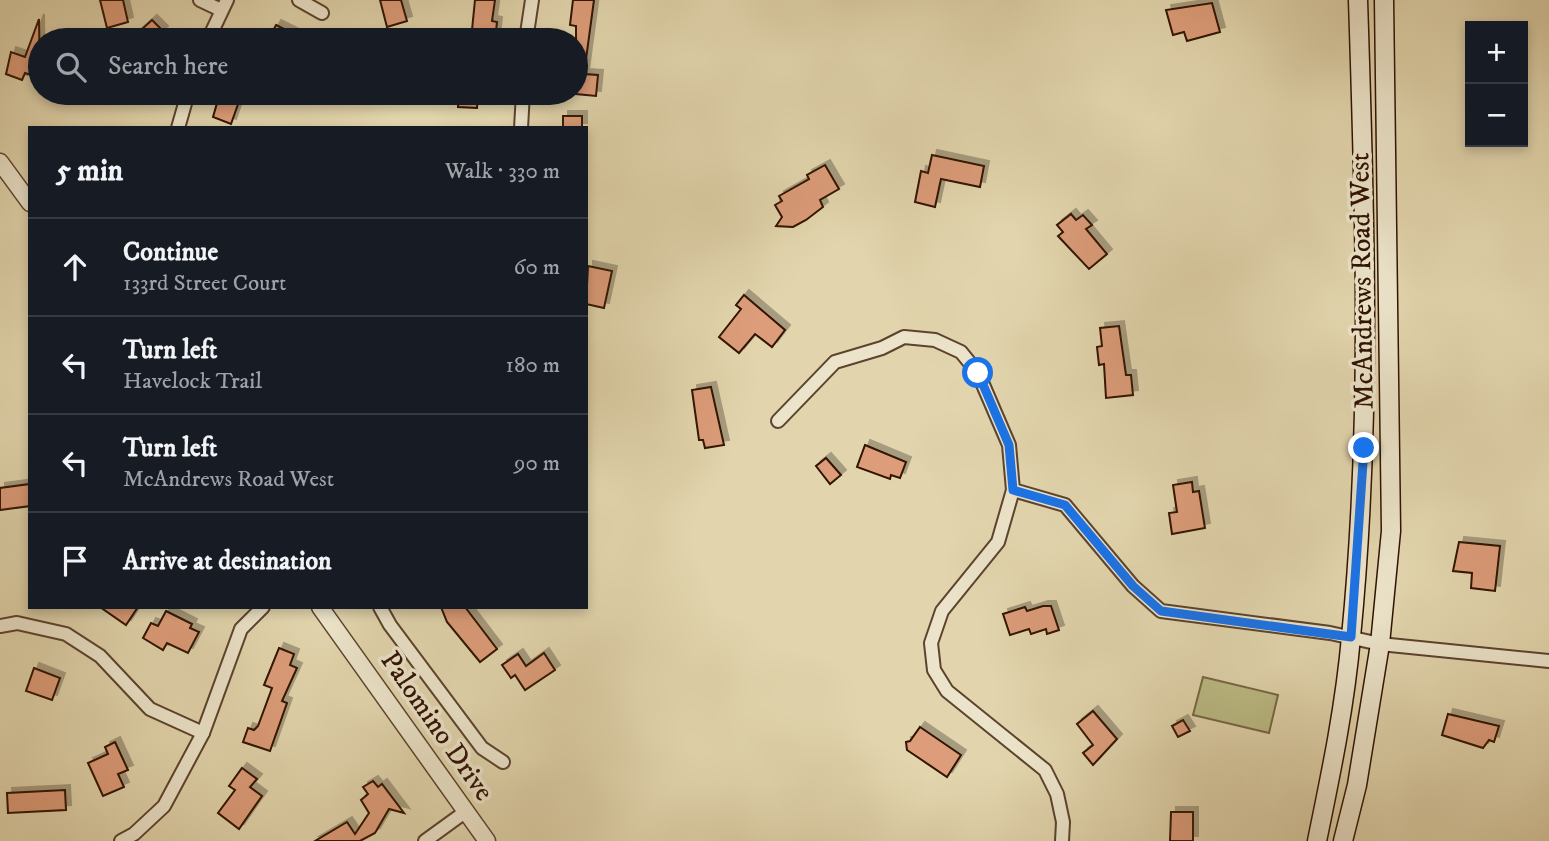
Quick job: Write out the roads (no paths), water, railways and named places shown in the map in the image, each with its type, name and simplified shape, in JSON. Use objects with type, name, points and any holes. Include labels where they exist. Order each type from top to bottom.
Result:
[{"type":"main road","name":"McAndrews Road West","points":[[1317,841],[1336,747],[1351,637],[1364,448],[1365,206],[1358,0]]},
{"type":"main road","name":"McAndrews Road West","points":[[1343,841],[1357,785],[1380,644],[1391,531],[1384,0]]},
{"type":"street","points":[[200,0],[224,5],[213,28]]},
{"type":"street","points":[[299,0],[322,13]]},
{"type":"street","points":[[528,28],[532,0]]},
{"type":"street","points":[[179,126],[185,105]]},
{"type":"street","points":[[521,126],[522,105]]},
{"type":"street","points":[[0,162],[28,200]]},
{"type":"street","points":[[778,421],[835,362],[882,348],[904,337],[935,340],[961,352],[978,373],[1009,445],[1013,490],[998,542],[942,611],[931,643],[934,670],[947,691],[1045,770],[1057,794],[1063,822],[1062,841]]},
{"type":"street","points":[[1013,490],[1065,505],[1133,586],[1161,611],[1351,637],[1380,644],[1549,661]]},
{"type":"street","points":[[121,841],[134,834],[164,806],[203,733],[242,629],[261,609]]},
{"type":"street","name":"Palomino Drive","points":[[321,609],[487,841]]},
{"type":"street","points":[[381,609],[390,625],[482,748],[503,762]]},
{"type":"street","points":[[0,626],[17,623],[66,634],[100,656],[150,709],[203,733]]},
{"type":"street","points":[[425,841],[465,812]]}]
